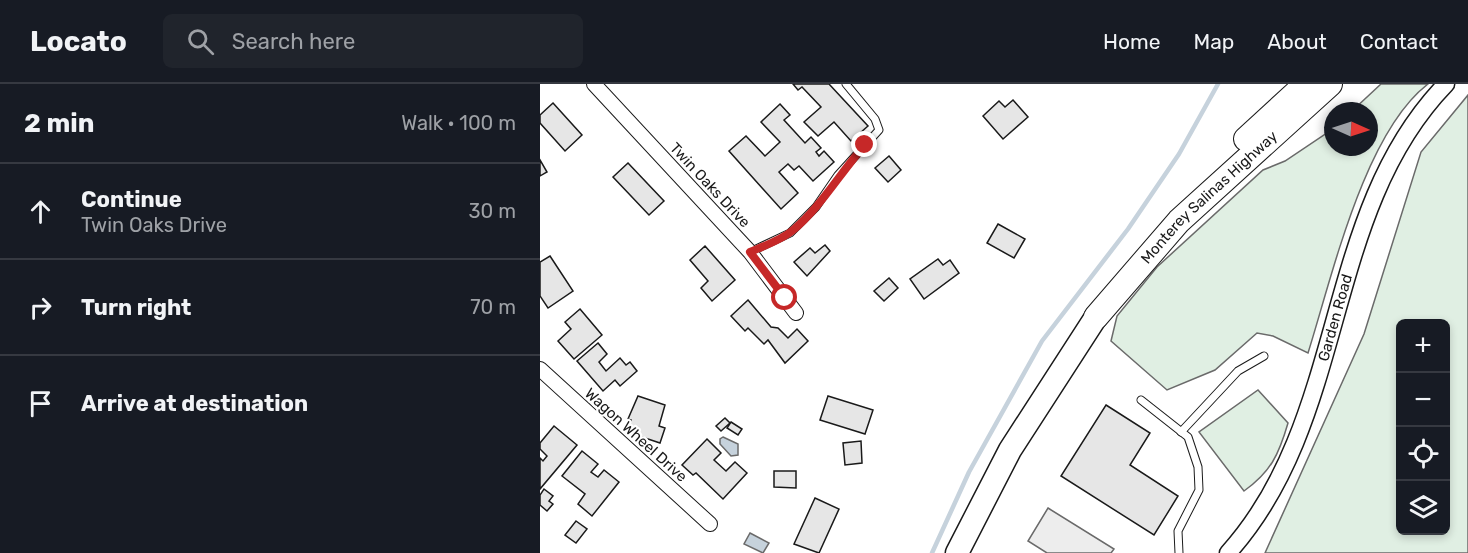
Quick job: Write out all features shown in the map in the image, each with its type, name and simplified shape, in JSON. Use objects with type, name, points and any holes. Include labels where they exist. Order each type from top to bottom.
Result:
[{"type":"highway","name":"Monterey Salinas Highway","points":[[957,553],[1010,450],[1116,284],[1181,204],[1306,84]]},
{"type":"highway","name":"Monterey Salinas Highway","points":[[1096,317],[1179,221],[1330,84]]},
{"type":"street","name":"Twin Oaks Drive","points":[[594,84],[750,252],[796,313]]},
{"type":"street","name":"Garden Road","points":[[1228,553],[1264,508],[1281,479],[1299,439],[1316,391],[1365,218],[1381,180],[1399,144],[1446,84]]},
{"type":"street","name":"Wagon Wheel Drive","points":[[540,369],[710,524]]},
{"type":"lane","points":[[750,252],[790,232],[816,207],[838,175],[879,130],[875,119],[846,84]]},
{"type":"lane","points":[[1181,432],[1238,371],[1264,356]]},
{"type":"lane","points":[[1141,400],[1188,438],[1198,467],[1199,490],[1178,531],[1179,553]]},
{"type":"green space","points":[[1381,84],[1428,84],[1405,107],[1378,152],[1378,102],[1362,102]]},
{"type":"green space","points":[[1468,95],[1468,553],[1265,553],[1364,334],[1421,152]]},
{"type":"green space","points":[[1324,135],[1324,156],[1376,156],[1353,208],[1308,353],[1273,336],[1257,333],[1215,370],[1167,390],[1111,341],[1117,316],[1157,267],[1263,170],[1285,161]]},
{"type":"green space","points":[[1258,390],[1288,423],[1273,462],[1261,477],[1244,491],[1199,432]]},
{"type":"shaded area","points":[[723,437],[738,444],[738,455],[731,456],[720,444],[720,439]]},
{"type":"shaded area","points":[[1048,508],[1114,549],[1111,553],[1047,553],[1028,541]]},
{"type":"shaded area","points":[[750,533],[769,543],[763,553],[744,544]]},
{"type":"building","points":[[793,84],[829,84],[868,126],[851,141],[834,122],[818,136],[804,122],[821,107],[802,87],[798,90]]},
{"type":"building","points":[[1013,100],[1028,117],[1003,139],[983,116],[999,101],[1005,107]]},
{"type":"building","points":[[553,103],[582,135],[565,151],[540,123],[540,115]]},
{"type":"building","points":[[780,104],[790,115],[784,120],[805,143],[811,137],[821,148],[816,152],[819,156],[824,151],[834,162],[813,181],[799,166],[794,170],[788,164],[779,172],[798,193],[781,209],[729,151],[746,136],[765,156],[780,142],[761,122]]},
{"type":"building","points":[[889,156],[901,170],[888,182],[875,168]]},
{"type":"building","points":[[540,160],[547,172],[540,176]]},
{"type":"building","points":[[628,163],[664,201],[649,215],[613,177]]},
{"type":"building","points":[[998,224],[1025,239],[1014,258],[987,243]]},
{"type":"building","points":[[825,245],[830,251],[807,276],[794,262],[810,248],[815,253]]},
{"type":"building","points":[[705,246],[735,280],[712,301],[701,288],[708,281],[690,260]]},
{"type":"building","points":[[550,256],[573,291],[548,308],[540,296],[540,262]]},
{"type":"building","points":[[938,259],[943,265],[950,260],[959,273],[924,299],[910,279]]},
{"type":"building","points":[[889,278],[898,288],[884,301],[874,291]]},
{"type":"building","points":[[748,300],[771,327],[778,328],[788,338],[797,329],[808,341],[785,363],[768,340],[764,344],[748,328],[745,331],[731,316]]},
{"type":"building","points":[[580,309],[602,335],[574,359],[558,341],[571,329],[565,322]]},
{"type":"building","points":[[598,343],[607,354],[599,362],[606,371],[620,358],[626,365],[630,362],[637,371],[620,386],[615,380],[603,391],[577,361]]},
{"type":"building","points":[[638,396],[665,405],[659,426],[665,428],[660,443],[627,432],[631,420],[628,419]]},
{"type":"building","points":[[828,396],[873,410],[865,434],[820,420]]},
{"type":"building","points":[[1106,405],[1150,433],[1130,465],[1178,496],[1154,535],[1061,476]]},
{"type":"building","points":[[725,418],[730,423],[721,431],[716,426]]},
{"type":"building","points":[[731,422],[742,429],[738,435],[727,428]]},
{"type":"building","points":[[554,426],[577,445],[540,489],[540,458],[543,461],[547,456],[540,449],[540,443]]},
{"type":"building","points":[[707,439],[721,453],[714,460],[726,471],[735,462],[747,473],[723,499],[696,473],[693,475],[682,465]]},
{"type":"building","points":[[861,441],[862,463],[845,465],[843,443]]},
{"type":"building","points":[[582,451],[598,464],[591,472],[598,477],[604,470],[619,482],[592,516],[578,504],[585,494],[562,476]]},
{"type":"building","points":[[774,471],[796,471],[796,488],[774,487]]},
{"type":"building","points":[[544,489],[553,496],[549,501],[553,504],[547,511],[540,505],[540,495]]},
{"type":"building","points":[[815,498],[839,509],[819,553],[794,544]]},
{"type":"building","points":[[576,521],[587,529],[576,543],[565,535]]},
{"type":"waterway","points":[[932,553],[969,472],[1042,341],[1128,229],[1179,154],[1218,84]]},
{"type":"route","points":[[785,298],[750,252],[790,232],[816,207],[838,175],[865,145]]}]
